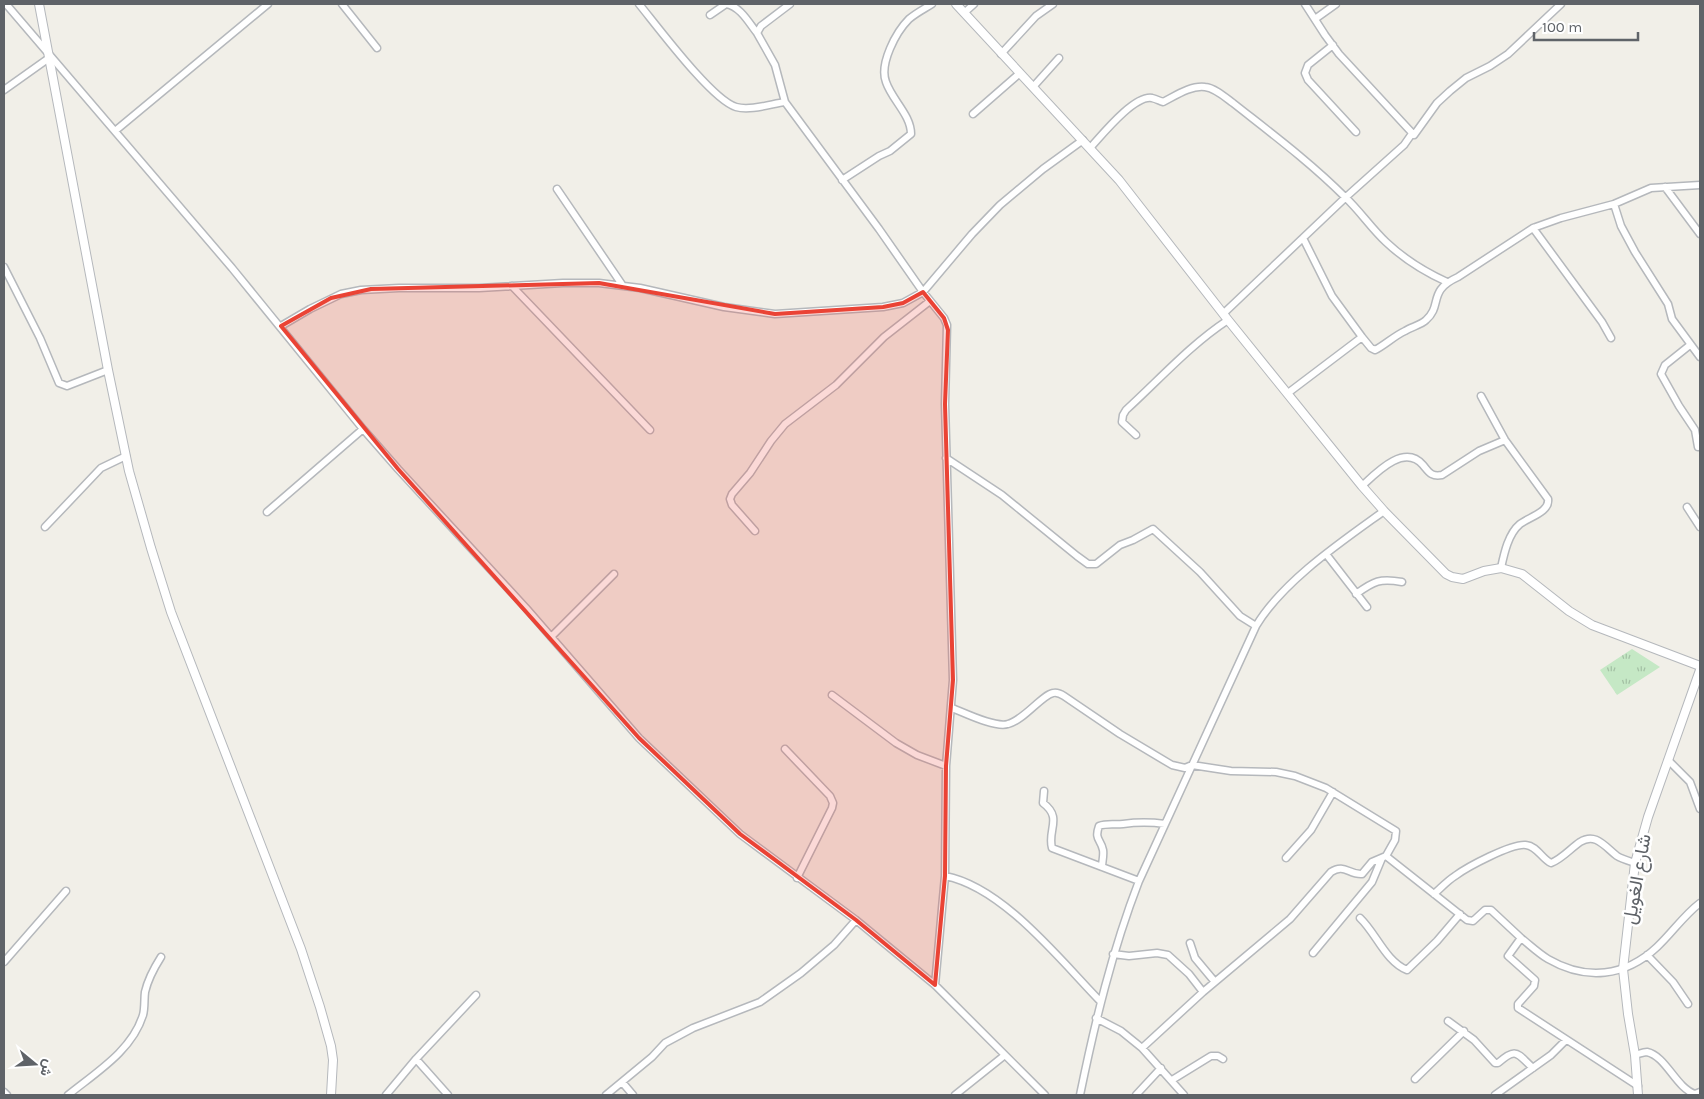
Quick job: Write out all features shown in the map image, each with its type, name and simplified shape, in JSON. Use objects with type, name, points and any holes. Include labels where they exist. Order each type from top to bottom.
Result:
[{"type":"street","points":[[6,4],[281,326],[363,429],[551,637],[639,738],[740,834],[856,920],[935,985],[1045,1095]]},
{"type":"street","points":[[39,4],[126,456],[151,548],[177,628],[284,904],[326,1025],[333,1060],[331,1095]]},
{"type":"street","points":[[115,131],[268,4]]},
{"type":"street","points":[[342,4],[377,48]]},
{"type":"street","points":[[639,4],[702,78],[729,103],[742,108],[785,102]]},
{"type":"street","points":[[710,15],[726,4],[731,5],[738,10],[757,33],[775,65],[785,102],[944,318],[947,325],[945,381],[946,458],[954,680],[946,766],[945,876],[935,985]]},
{"type":"street","points":[[757,33],[761,26],[790,4]]},
{"type":"street","points":[[842,180],[850,173],[890,151],[911,134],[911,125],[886,83],[885,69],[891,47],[900,30],[909,20],[932,4]]},
{"type":"street","points":[[956,4],[1119,180],[1362,486],[1446,574],[1452,577],[1463,578],[1500,568],[1522,574],[1569,611],[1592,625],[1700,666]]},
{"type":"street","points":[[964,13],[974,4]]},
{"type":"street","points":[[1001,54],[1036,16],[1053,4]]},
{"type":"street","points":[[1305,4],[1333,45],[1354,71],[1414,135]]},
{"type":"street","points":[[1315,19],[1336,4]]},
{"type":"street","points":[[1136,435],[1122,422],[1126,410],[1188,349],[1226,316],[1346,197],[1404,145],[1411,135],[1414,135],[1422,126],[1437,103],[1466,78],[1500,61],[1561,4]]},
{"type":"street","points":[[1333,45],[1308,65],[1305,73],[1308,80],[1356,132]]},
{"type":"street","points":[[4,90],[49,55]]},
{"type":"street","points":[[1033,87],[1059,58]]},
{"type":"street","points":[[973,114],[1020,73]]},
{"type":"street","points":[[1090,148],[1128,108],[1139,101],[1152,98],[1164,102],[1192,89],[1206,87],[1220,93],[1268,130],[1346,197],[1375,231],[1397,252],[1421,269],[1447,282]]},
{"type":"street","points":[[281,326],[331,298],[361,290],[399,288],[512,286],[582,282],[623,286],[724,307],[775,314],[883,307],[903,303],[923,292],[972,234],[1000,205],[1043,169],[1083,140]]},
{"type":"street","points":[[1303,238],[1332,296],[1374,350],[1404,331],[1427,320],[1431,315],[1440,289],[1447,282],[1458,277],[1533,228],[1561,218],[1614,204],[1651,188],[1700,185]]},
{"type":"street","points":[[1665,187],[1700,234]]},
{"type":"street","points":[[558,189],[623,286]]},
{"type":"street","points":[[1614,204],[1621,226],[1668,304],[1672,318],[1690,345],[1700,356]]},
{"type":"street","points":[[1533,228],[1602,322],[1611,338]]},
{"type":"street","points":[[4,267],[36,330],[59,383],[67,386],[108,370]]},
{"type":"street","points":[[512,286],[650,430]]},
{"type":"street","points":[[755,530],[732,505],[730,496],[750,473],[778,432],[793,417],[843,378],[884,337],[930,301]]},
{"type":"street","points":[[1288,393],[1362,337]]},
{"type":"street","points":[[1690,345],[1665,365],[1661,374],[1695,430],[1698,446]]},
{"type":"street","points":[[1481,396],[1505,440],[1548,499],[1549,504],[1546,509],[1518,526],[1511,535],[1500,568]]},
{"type":"street","points":[[267,512],[363,429]]},
{"type":"street","points":[[1362,486],[1380,470],[1398,458],[1414,458],[1429,473],[1435,476],[1442,475],[1479,450],[1505,440]]},
{"type":"street","points":[[45,527],[101,468],[126,456]]},
{"type":"street","points":[[946,458],[1002,495],[1088,564],[1096,564],[1120,545],[1153,529],[1200,572],[1240,616],[1256,626]]},
{"type":"street","points":[[1687,506],[1700,527]]},
{"type":"street","points":[[1080,1095],[1100,1001],[1113,954],[1139,881],[1256,626],[1270,605],[1326,554],[1384,511]]},
{"type":"street","points":[[1326,554],[1367,608]]},
{"type":"street","points":[[551,637],[614,574]]},
{"type":"street","points":[[1356,594],[1379,580],[1387,579],[1402,582]]},
{"type":"street","name":"شارع الغويل","points":[[1638,1095],[1636,1055],[1628,1014],[1623,969],[1624,946],[1635,863],[1648,817],[1700,670]]},
{"type":"street","points":[[952,708],[1000,725],[1008,724],[1019,719],[1050,694],[1056,692],[1172,765],[1185,768],[1192,765],[1231,771],[1285,773],[1316,783],[1333,792],[1396,832],[1397,835],[1372,882],[1313,952]]},
{"type":"street","points":[[832,695],[896,743],[917,755],[946,766]]},
{"type":"street","points":[[785,749],[830,796],[832,803],[832,808],[797,878]]},
{"type":"street","points":[[1668,760],[1690,782],[1700,809]]},
{"type":"street","points":[[1044,791],[1044,803],[1050,808],[1054,816],[1052,848],[1139,881]]},
{"type":"street","points":[[1286,858],[1312,830],[1333,792]]},
{"type":"street","points":[[1102,867],[1103,849],[1097,840],[1096,833],[1099,826],[1142,821],[1165,824]]},
{"type":"street","points":[[1434,894],[1453,876],[1465,869],[1504,850],[1526,844],[1533,847],[1552,863],[1582,841],[1594,838],[1599,840],[1618,857],[1635,863]]},
{"type":"street","points":[[1384,857],[1470,921],[1473,921],[1484,910],[1491,910],[1546,958],[1570,969],[1605,974],[1623,969],[1647,955],[1700,903]]},
{"type":"street","points":[[1142,1048],[1203,992],[1290,919],[1331,872],[1341,868],[1355,874],[1362,874],[1372,862],[1384,857]]},
{"type":"street","points":[[945,876],[958,879],[973,886],[1012,911],[1100,1001]]},
{"type":"street","points":[[4,962],[66,891]]},
{"type":"street","points":[[1360,918],[1396,962],[1407,970],[1428,951],[1460,914]]},
{"type":"street","points":[[606,1095],[652,1058],[665,1043],[693,1028],[760,1002],[808,968],[834,945],[856,920]]},
{"type":"street","points":[[1521,938],[1508,958],[1535,980],[1535,983],[1517,1006],[1638,1086]]},
{"type":"street","points":[[1190,943],[1195,958],[1215,982]]},
{"type":"street","points":[[1113,954],[1129,956],[1157,953],[1168,955],[1189,974],[1203,992]]},
{"type":"street","points":[[1647,955],[1673,982],[1688,1004]]},
{"type":"street","points":[[68,1095],[114,1058],[137,1029],[144,1014],[145,993],[150,974],[161,957]]},
{"type":"street","points":[[386,1095],[416,1058],[476,995]]},
{"type":"street","points":[[1096,1018],[1121,1032],[1142,1048],[1184,1095]]},
{"type":"street","points":[[1448,1020],[1464,1031],[1495,1064],[1512,1052],[1533,1068]]},
{"type":"street","points":[[1415,1079],[1464,1031]]},
{"type":"street","points":[[1495,1095],[1533,1068],[1566,1040]]},
{"type":"street","points":[[1636,1055],[1643,1052],[1650,1054],[1661,1062],[1687,1090],[1694,1094],[1700,1092]]},
{"type":"street","points":[[955,1095],[1005,1056]]},
{"type":"street","points":[[1172,1080],[1212,1056],[1218,1056],[1223,1059]]},
{"type":"street","points":[[416,1058],[448,1095]]},
{"type":"street","points":[[1136,1095],[1161,1068]]},
{"type":"street","points":[[622,1082],[633,1095]]},
{"type":"street","points":[[4,1092],[7,1095]]},
{"type":"highlighted area","points":[[599,283],[775,314],[883,307],[903,303],[923,292],[944,318],[948,330],[945,404],[953,680],[946,766],[945,876],[935,985],[856,920],[740,834],[639,738],[398,469],[281,326],[331,298],[371,289]]},
{"type":"green space","points":[[1632,649],[1660,667],[1617,695],[1600,670]]}]
